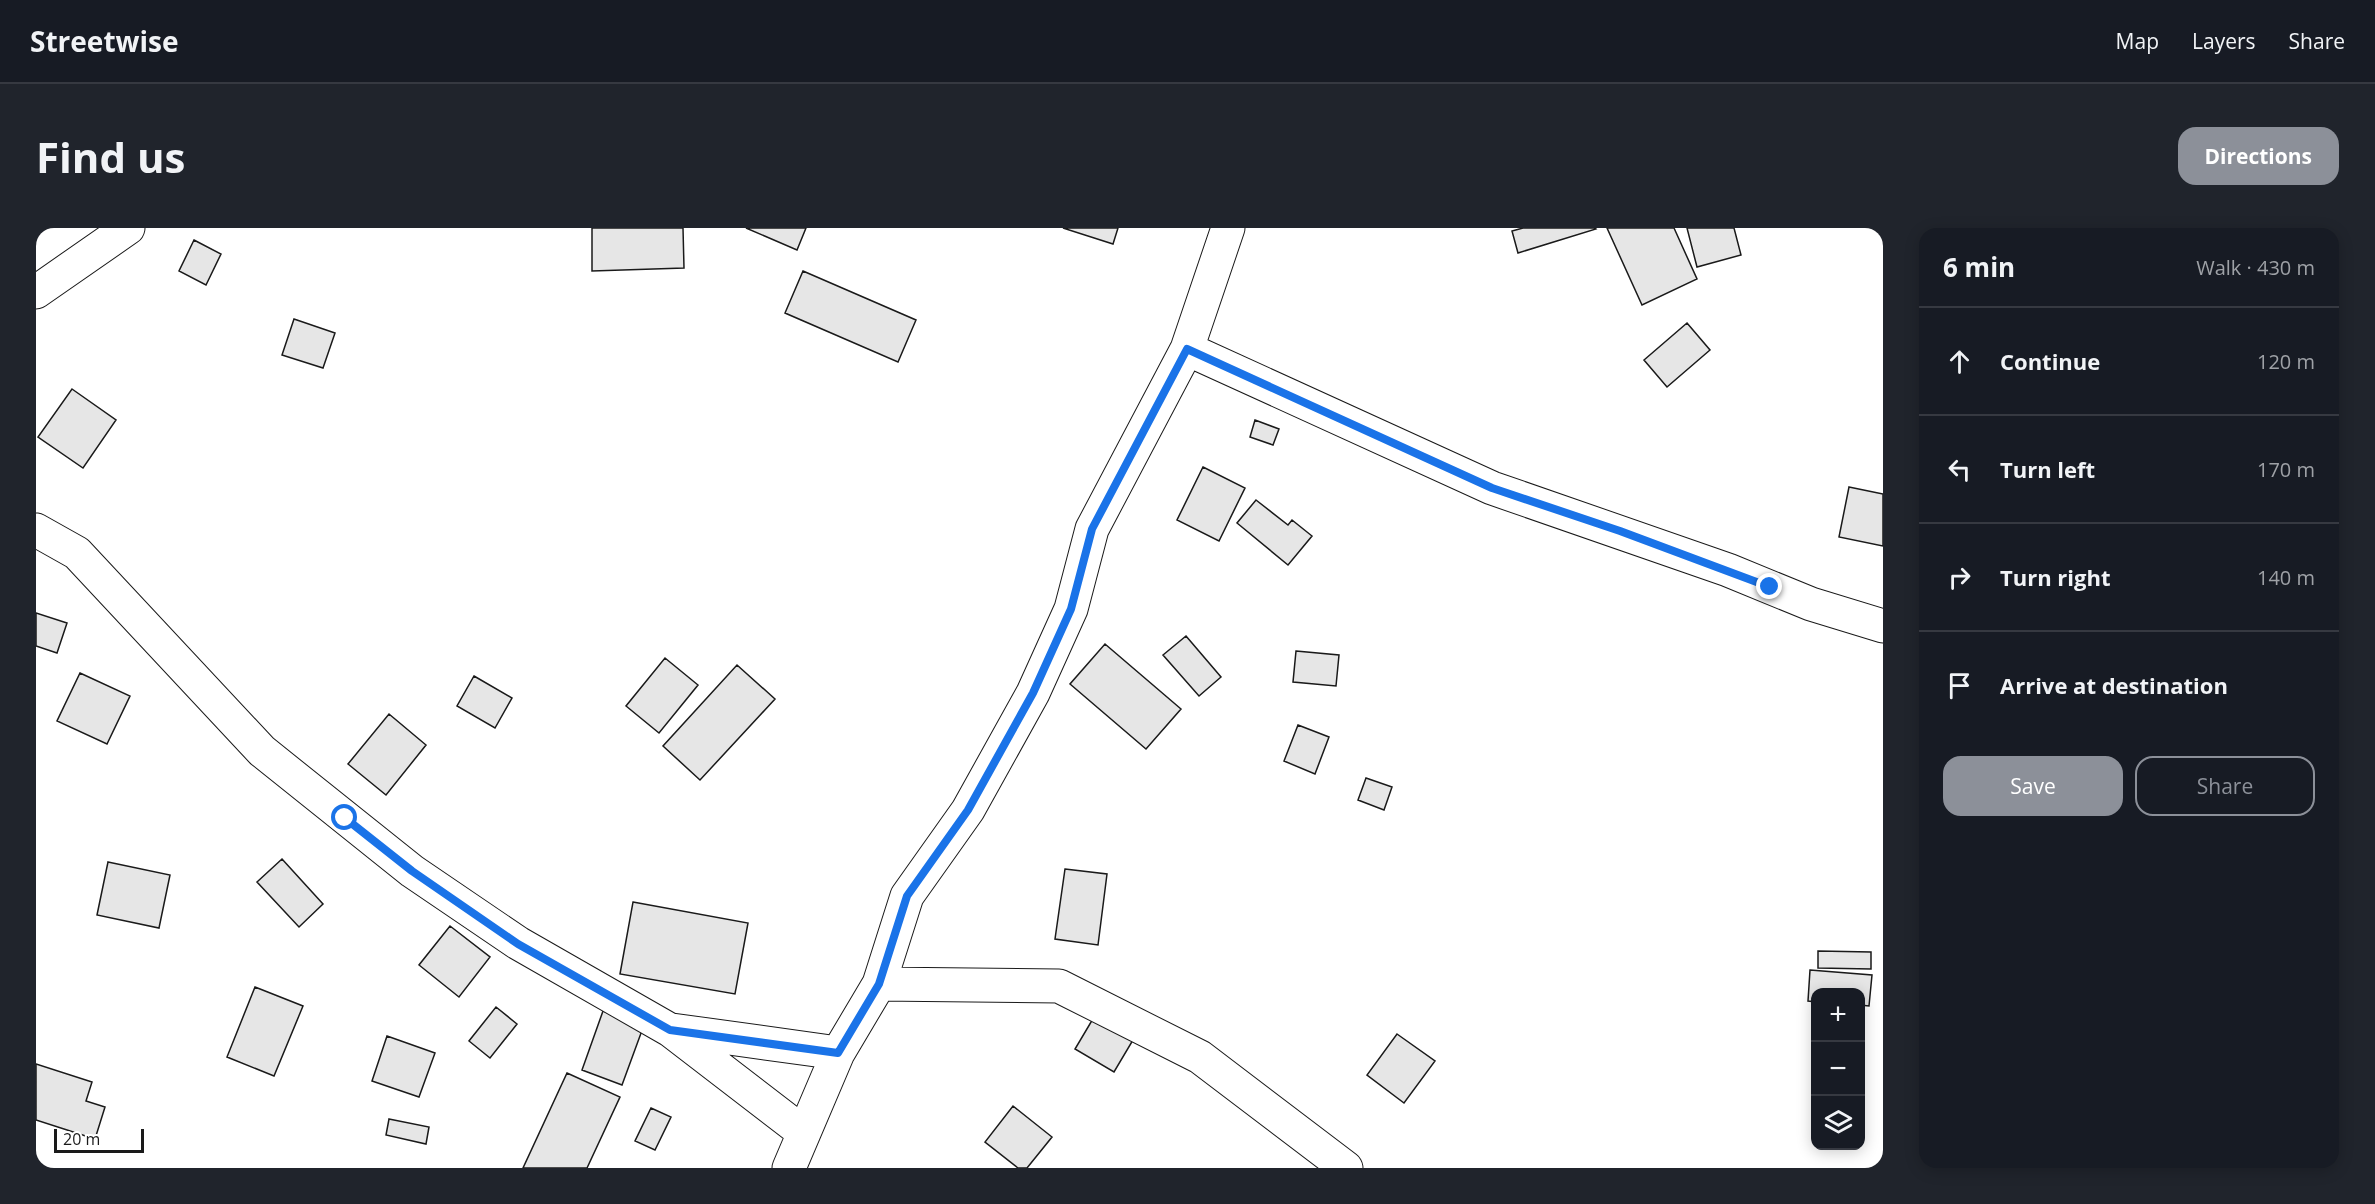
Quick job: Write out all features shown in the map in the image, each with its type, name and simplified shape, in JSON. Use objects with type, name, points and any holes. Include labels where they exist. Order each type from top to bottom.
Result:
[{"type":"street","points":[[36,292],[128,228]]},
{"type":"street","points":[[789,1168],[838,1053],[879,984],[907,896],[968,810],[1033,693],[1071,609],[1092,529],[1187,349],[1228,228]]},
{"type":"street","points":[[1187,349],[1492,488],[1728,570],[1811,604],[1883,626]]},
{"type":"street","points":[[36,530],[77,553],[262,751],[412,871],[518,944],[670,1030],[804,1133]]},
{"type":"street","points":[[879,984],[1059,986],[1200,1058],[1346,1168]]},
{"type":"street","points":[[670,1030],[838,1053]]},
{"type":"building","points":[[592,228],[683,228],[684,268],[592,271]]},
{"type":"building","points":[[746,228],[806,228],[797,250]]},
{"type":"building","points":[[1063,228],[1118,228],[1113,244]]},
{"type":"building","points":[[1523,228],[1596,229],[1518,253],[1512,231]]},
{"type":"building","points":[[1607,228],[1674,228],[1697,279],[1642,305]]},
{"type":"building","points":[[1687,228],[1734,228],[1741,255],[1697,267]]},
{"type":"building","points":[[194,240],[221,254],[206,285],[179,271]]},
{"type":"building","points":[[803,271],[916,320],[898,362],[785,313]]},
{"type":"building","points":[[294,319],[335,333],[323,368],[282,355]]},
{"type":"building","points":[[1687,323],[1710,350],[1667,387],[1644,360]]},
{"type":"building","points":[[72,389],[116,420],[83,468],[38,437]]},
{"type":"building","points":[[1255,420],[1279,429],[1273,445],[1250,437]]},
{"type":"building","points":[[1203,467],[1245,488],[1219,541],[1177,520]]},
{"type":"building","points":[[1849,487],[1883,494],[1883,546],[1839,537]]},
{"type":"building","points":[[1256,500],[1288,525],[1292,520],[1312,536],[1288,565],[1237,523]]},
{"type":"building","points":[[36,613],[67,623],[57,653],[36,646]]},
{"type":"building","points":[[1186,636],[1221,677],[1199,696],[1163,655]]},
{"type":"building","points":[[1105,644],[1181,709],[1146,749],[1070,684]]},
{"type":"building","points":[[1296,651],[1339,655],[1336,686],[1293,682]]},
{"type":"building","points":[[665,658],[698,685],[659,733],[626,706]]},
{"type":"building","points":[[737,665],[775,699],[700,780],[663,746]]},
{"type":"building","points":[[80,673],[130,696],[107,744],[57,721]]},
{"type":"building","points":[[474,676],[512,698],[495,728],[457,706]]},
{"type":"building","points":[[389,714],[426,745],[386,795],[348,764]]},
{"type":"building","points":[[1298,725],[1329,737],[1315,774],[1284,761]]},
{"type":"building","points":[[1366,778],[1392,787],[1384,810],[1358,800]]},
{"type":"building","points":[[282,859],[323,904],[299,927],[257,882]]},
{"type":"building","points":[[108,862],[170,875],[159,928],[97,915]]},
{"type":"building","points":[[1065,869],[1107,874],[1098,945],[1055,939]]},
{"type":"building","points":[[633,902],[748,923],[735,994],[620,974]]},
{"type":"building","points":[[450,926],[490,957],[459,997],[419,965]]},
{"type":"building","points":[[1818,951],[1871,952],[1871,969],[1818,968]]},
{"type":"building","points":[[1810,970],[1872,975],[1869,1006],[1865,1006],[1865,988],[1811,988],[1811,1001],[1808,1001]]},
{"type":"building","points":[[255,987],[303,1006],[274,1076],[227,1057]]},
{"type":"building","points":[[496,1007],[517,1024],[490,1058],[469,1041]]},
{"type":"building","points":[[603,1011],[644,1025],[622,1085],[582,1070]]},
{"type":"building","points":[[1094,1017],[1133,1040],[1114,1072],[1075,1049]]},
{"type":"building","points":[[1397,1034],[1435,1061],[1404,1103],[1367,1075]]},
{"type":"building","points":[[387,1036],[435,1053],[419,1097],[372,1081]]},
{"type":"building","points":[[36,1064],[92,1082],[86,1101],[105,1107],[95,1139],[36,1120]]},
{"type":"building","points":[[567,1073],[620,1097],[587,1168],[523,1168]]},
{"type":"building","points":[[1013,1106],[1052,1137],[1027,1168],[1018,1168],[985,1142]]},
{"type":"building","points":[[651,1108],[671,1117],[655,1150],[635,1141]]},
{"type":"building","points":[[389,1119],[429,1127],[426,1144],[386,1135]]},
{"type":"route","points":[[345,818],[412,871],[518,944],[670,1030],[838,1053],[879,984],[907,896],[968,810],[1033,693],[1071,609],[1092,529],[1187,349],[1492,488],[1620,531],[1770,587]]}]
